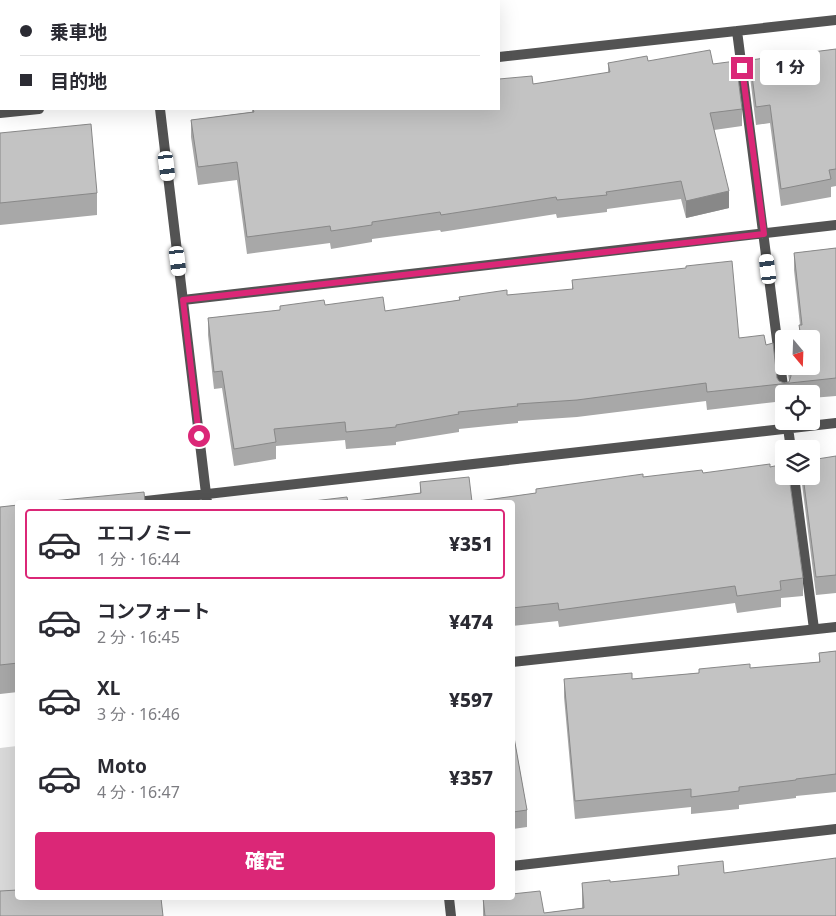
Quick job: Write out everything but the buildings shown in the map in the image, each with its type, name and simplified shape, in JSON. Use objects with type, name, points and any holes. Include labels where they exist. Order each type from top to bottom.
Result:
[{"type":"street","points":[[500,57],[836,20]]},
{"type":"street","points":[[737,31],[783,385]]},
{"type":"street","points":[[0,113],[29,110]]},
{"type":"street","points":[[160,110],[206,499]]},
{"type":"street","points":[[183,300],[836,225]]},
{"type":"street","points":[[820,424],[836,423]]},
{"type":"street","points":[[183,500],[206,499],[775,427]]},
{"type":"street","points":[[795,485],[814,629]]},
{"type":"street","points":[[515,662],[836,626]]},
{"type":"street","points":[[515,866],[836,829]]},
{"type":"street","points":[[450,900],[451,916]]},
{"type":"shaded area","points":[[15,746],[15,897],[0,899],[0,748]]},
{"type":"route","points":[[199,436],[183,300],[764,234],[742,68]]}]
